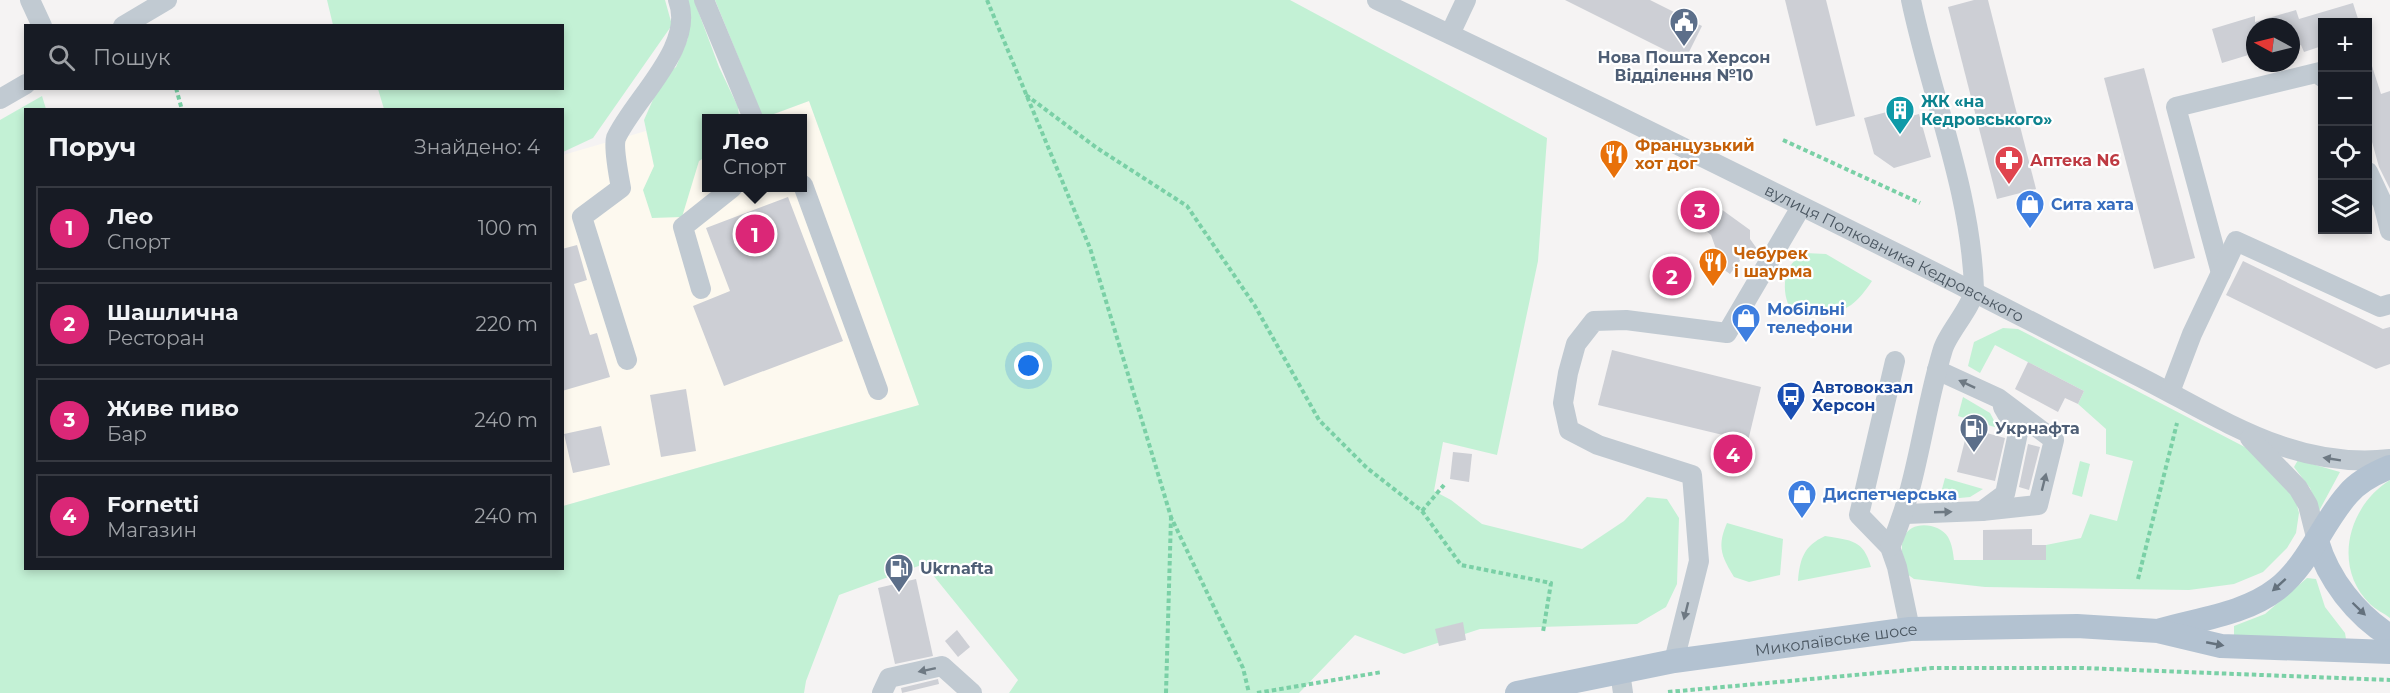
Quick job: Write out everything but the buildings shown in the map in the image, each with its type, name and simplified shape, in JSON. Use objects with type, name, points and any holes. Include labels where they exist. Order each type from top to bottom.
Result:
[{"type":"main road","name":"Миколаївське шосе","points":[[2158,631],[2234,611],[2257,602],[2277,588],[2317,541],[2349,492],[2369,476],[2390,466]]},
{"type":"main road","points":[[2317,541],[2322,559],[2349,600],[2378,628],[2390,636]]},
{"type":"main road","name":"Миколаївське шосе","points":[[1517,693],[1621,683],[1674,661],[1910,629],[2077,626],[2158,631],[2222,646],[2390,652]]},
{"type":"street","points":[[30,0],[41,24]]},
{"type":"street","points":[[126,24],[167,0]]},
{"type":"street","points":[[627,360],[582,217],[621,188],[615,140],[673,50],[682,17],[678,0]]},
{"type":"street","points":[[704,0],[751,114]]},
{"type":"street","name":"вулиця Полковника Кедровського","points":[[1377,0],[1974,293],[2170,392],[2246,434],[2311,456],[2344,461],[2390,459]]},
{"type":"street","points":[[1450,34],[1466,0]]},
{"type":"street","points":[[1890,546],[1905,514],[1943,346],[1974,293],[1971,252],[1962,201],[1911,0]]},
{"type":"street","points":[[2221,273],[2176,107],[2318,72]]},
{"type":"street","points":[[0,99],[24,85]]},
{"type":"street","points":[[2371,180],[2383,204],[2390,231]]},
{"type":"street","points":[[701,289],[683,227],[727,192]]},
{"type":"street","points":[[806,192],[878,390]]},
{"type":"street","points":[[1674,661],[1699,561],[1692,475],[1598,445],[1569,430],[1563,403],[1576,344],[1593,321],[1626,320],[1727,333],[1801,207]]},
{"type":"street","points":[[2170,392],[2192,334],[2236,241],[2380,307],[2390,304]]},
{"type":"street","points":[[1895,361],[1859,515],[1890,546],[1897,567],[1910,629]]},
{"type":"street","points":[[1905,514],[1982,511],[2038,505],[2054,440],[1998,399],[1937,370]]},
{"type":"street","points":[[1982,511],[2005,494],[2018,433],[1998,399]]},
{"type":"street","name":"вулиця Полковника Кедровського","points":[[2246,434],[2298,488],[2308,505],[2317,541]]},
{"type":"street","points":[[882,693],[889,678],[942,666],[972,693]]},
{"type":"path","points":[[987,0],[1090,248],[1171,516],[1243,668],[1249,693]]},
{"type":"path","points":[[177,90],[181,108]]},
{"type":"path","points":[[1026,96],[1097,148],[1187,206],[1255,306],[1319,420],[1366,468],[1422,512],[1461,565],[1551,583],[1543,632]]},
{"type":"path","points":[[1783,140],[1920,202]]},
{"type":"path","points":[[2138,579],[2177,423]]},
{"type":"path","points":[[1422,512],[1444,485]]},
{"type":"path","points":[[1166,693],[1171,516]]},
{"type":"path","points":[[1668,692],[1932,668],[2083,668],[2390,680]]},
{"type":"path","points":[[1257,693],[1382,672]]},
{"type":"shaded area","points":[[809,101],[919,405],[564,506],[564,155],[646,131],[654,166],[702,143],[702,192],[807,192],[807,114],[775,114]]},
{"type":"green space","points":[[327,0],[665,0],[672,25],[593,138],[564,152],[564,108],[384,108],[378,90],[564,90],[564,24],[333,24]]},
{"type":"green space","points":[[687,0],[694,0],[719,67],[738,107],[739,114],[702,114],[702,159],[699,161],[682,217],[652,218],[643,190],[654,166],[644,120],[663,77],[676,67],[688,38]]},
{"type":"green space","points":[[715,0],[1290,0],[1547,138],[1538,261],[1497,455],[1443,442],[1434,491],[1451,500],[1482,524],[1582,549],[1624,521],[1647,497],[1667,499],[1679,518],[1677,584],[1666,607],[1637,624],[1480,629],[1404,654],[1355,635],[1299,693],[1009,693],[1018,680],[924,564],[839,595],[806,681],[804,693],[0,693],[0,120],[42,96],[46,108],[24,108],[24,570],[564,570],[564,506],[919,405],[809,101],[774,114],[761,114]]},
{"type":"green space","points":[[1805,253],[1826,254],[1872,281],[1862,294],[1845,309],[1826,311],[1788,304],[1785,289],[1786,275],[1798,257]]},
{"type":"green space","points":[[2003,328],[2018,329],[2264,457],[2294,494],[2299,513],[2296,533],[2287,548],[2263,572],[2234,584],[2189,590],[1985,587],[1914,579],[1907,574],[1902,556],[1904,537],[1913,528],[1919,526],[1932,526],[1944,532],[1950,542],[1954,560],[2046,560],[2046,545],[2081,538],[2090,514],[2117,521],[2133,461],[2106,454],[2106,429],[2078,404],[2084,391],[1995,345],[1980,373],[1968,366],[1974,342]]},
{"type":"green space","points":[[1963,397],[1990,413],[1998,428],[1958,416]]},
{"type":"green space","points":[[2298,460],[2340,472],[2319,511],[2310,488],[2294,467]]},
{"type":"green space","points":[[2080,461],[2090,464],[2082,497],[2072,494]]},
{"type":"green space","points":[[1945,478],[1983,489],[1970,497],[1939,500]]},
{"type":"green space","points":[[2390,480],[2390,618],[2370,604],[2358,589],[2351,573],[2349,555],[2350,538],[2355,521],[2364,505]]},
{"type":"green space","points":[[1727,523],[1783,539],[1780,575],[1749,582],[1734,577],[1723,557],[1721,545]]},
{"type":"green space","points":[[1825,536],[1860,546],[1871,567],[1798,581],[1804,554],[1812,544]]},
{"type":"green space","points":[[2307,578],[2316,579],[2325,607],[2345,633],[2346,639],[2234,636],[2234,626],[2265,614]]},
{"type":"place","name":"Нова Пошта Херсон Відділення №10","points":[[1684,48]]},
{"type":"place","name":"ЖК «на Кедровського»","points":[[1900,136]]},
{"type":"place","name":"Французький хот дог","points":[[1614,180]]},
{"type":"place","name":"Аптека N6","points":[[2009,186]]},
{"type":"place","name":"Живе пиво","points":[[1700,210]]},
{"type":"place","name":"Сита хата","points":[[2030,230]]},
{"type":"place","name":"Лео","points":[[755,234]]},
{"type":"place","name":"Шашлична","points":[[1672,276]]},
{"type":"place","name":"Чебурек і шаурма","points":[[1713,288]]},
{"type":"place","name":"Мобільні телефони","points":[[1746,344]]},
{"type":"place","name":"Автовокзал Херсон","points":[[1791,422]]},
{"type":"place","name":"Fornetti","points":[[1733,454]]},
{"type":"place","name":"Укрнафта","points":[[1974,454]]},
{"type":"place","name":"Диспетчерська","points":[[1802,520]]},
{"type":"place","name":"Ukrnafta","points":[[899,594]]}]
